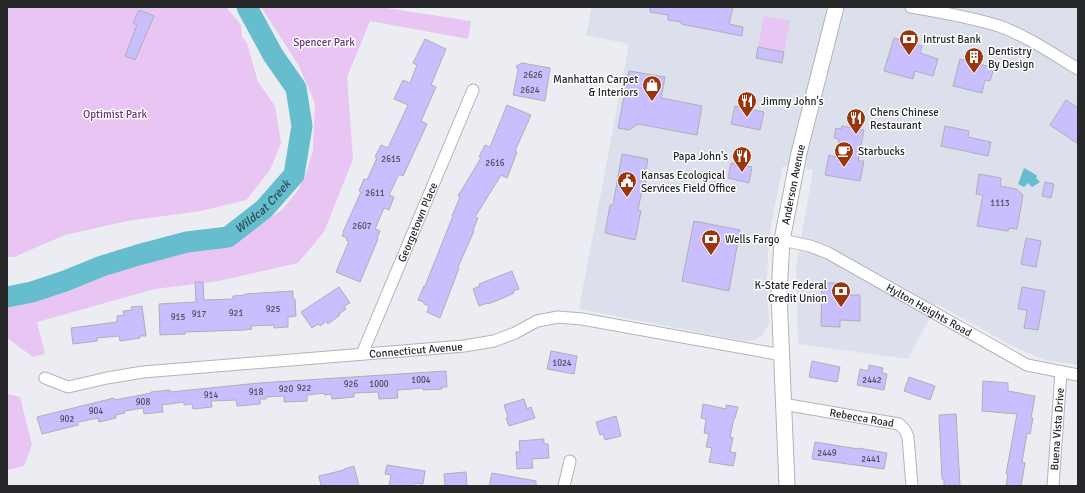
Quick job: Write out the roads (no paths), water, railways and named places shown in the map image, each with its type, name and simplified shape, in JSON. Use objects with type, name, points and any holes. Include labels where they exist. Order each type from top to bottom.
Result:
[{"type":"main road","name":"Anderson Avenue","points":[[786,486],[780,294],[782,240],[799,153],[836,7]]},
{"type":"street","points":[[911,7],[962,16],[1000,27],[1019,35],[1078,69]]},
{"type":"street","name":"Georgetown Place","points":[[362,354],[473,90]]},
{"type":"street","name":"Hylton Heights Road","points":[[782,240],[810,246],[828,252],[1027,365],[1078,375]]},
{"type":"street","name":"Connecticut Avenue","points":[[45,378],[68,387],[114,376],[143,372],[464,346],[494,341],[515,333],[537,321],[558,317],[582,319],[782,355]]},
{"type":"street","name":"Buena Vista Drive","points":[[1052,486],[1061,372]]},
{"type":"street","name":"Rebecca Road","points":[[783,404],[899,424],[905,430],[908,438],[912,486]]},
{"type":"street","points":[[564,486],[570,461]]},
{"type":"water","points":[[1024,168],[1036,175],[1036,178],[1040,182],[1032,187],[1028,183],[1024,187],[1018,184]]},
{"type":"waterway","name":"Wildcat Creek","points":[[7,297],[32,292],[102,266],[138,255],[187,242],[228,237],[264,209],[294,175],[302,126],[296,88],[273,55],[247,7]]},
{"type":"place","name":"Intrust Bank","points":[[909,56]]},
{"type":"place","name":"Dentistry By Design","points":[[974,74]]},
{"type":"place","name":"Manhattan Carpet & Interiors","points":[[652,102]]},
{"type":"place","name":"Jimmy John's","points":[[747,118]]},
{"type":"place","name":"Chens Chinese Restaurant","points":[[856,135]]},
{"type":"place","name":"Starbucks","points":[[844,168]]},
{"type":"place","name":"Papa John's","points":[[742,173]]},
{"type":"place","name":"Kansas Ecological Services Field Office","points":[[627,198]]},
{"type":"place","name":"Wells Fargo","points":[[711,256]]},
{"type":"place","name":"K-State Federal Credit Union","points":[[841,308]]},
{"type":"park label","name":"Spencer Park","points":[[324,42]]},
{"type":"park label","name":"Optimist Park","points":[[115,114]]}]
